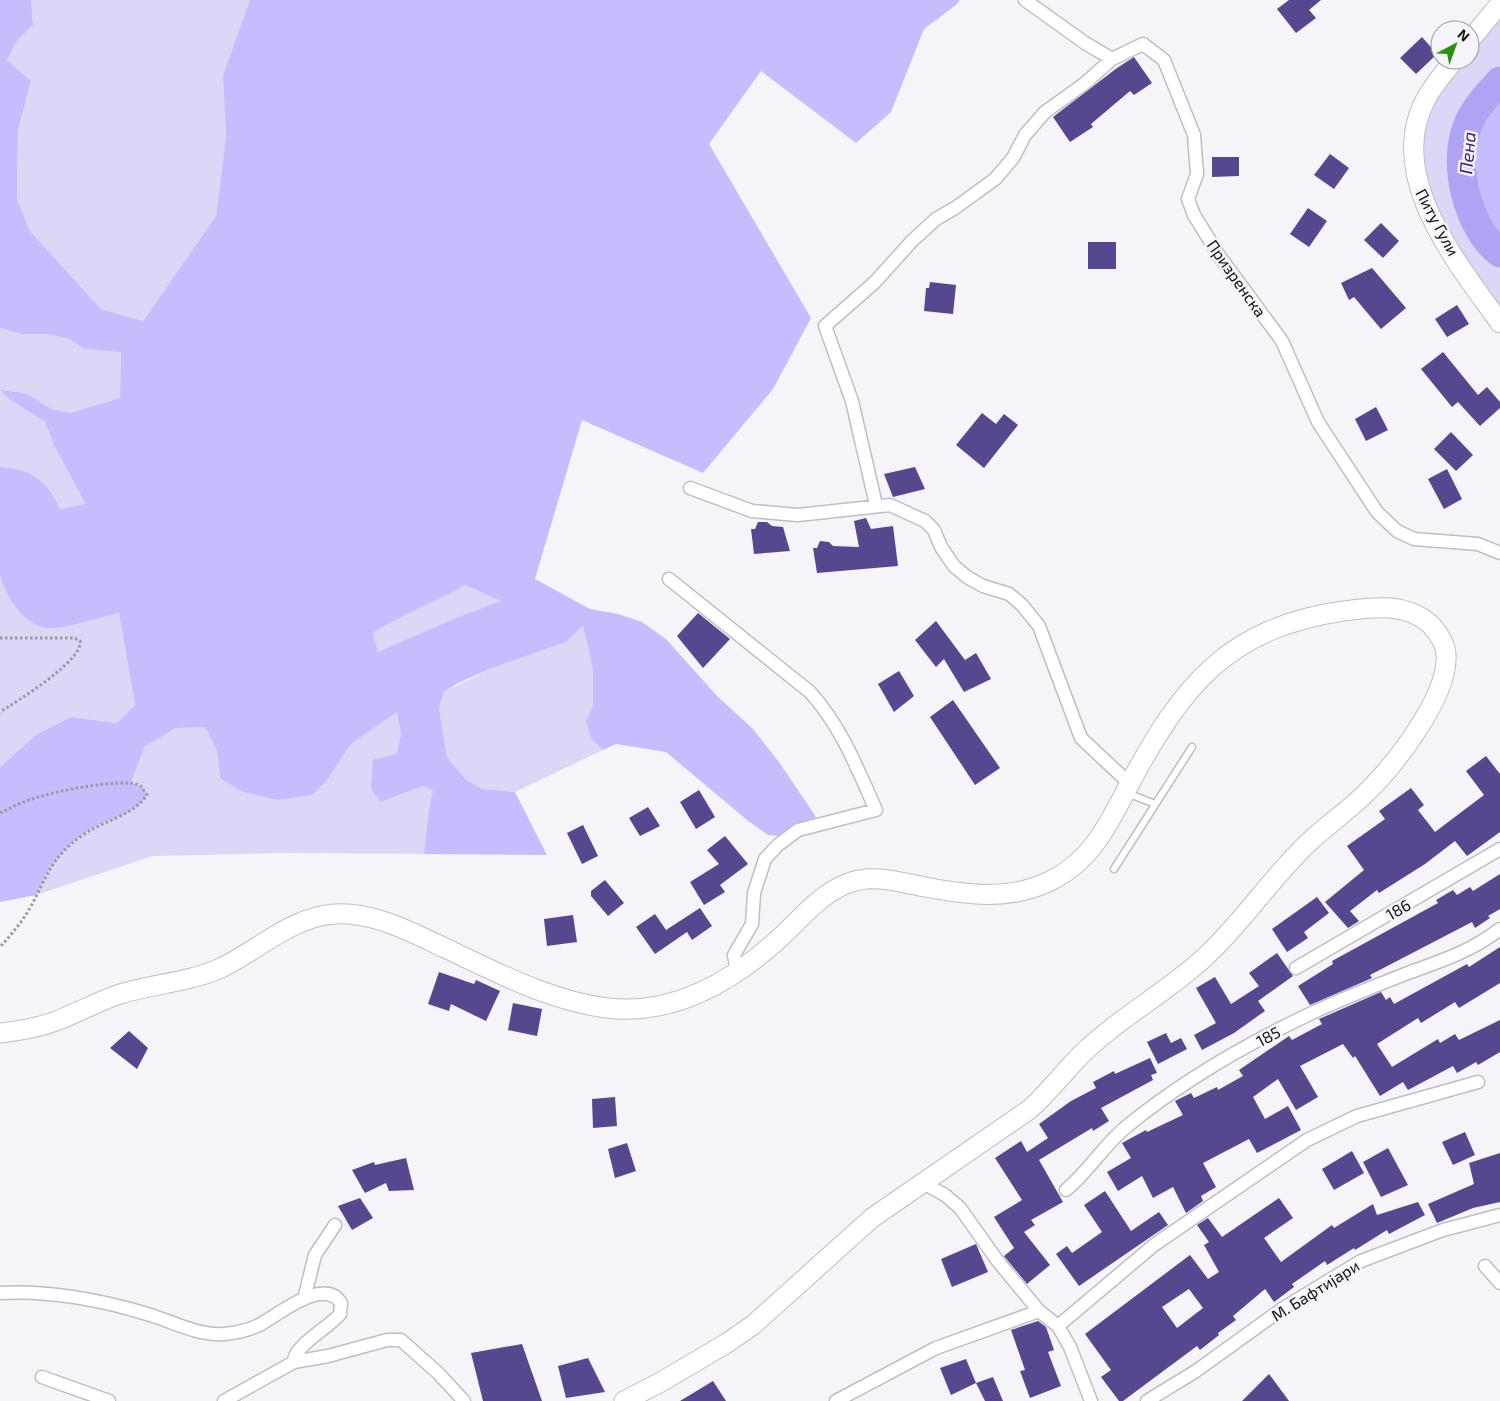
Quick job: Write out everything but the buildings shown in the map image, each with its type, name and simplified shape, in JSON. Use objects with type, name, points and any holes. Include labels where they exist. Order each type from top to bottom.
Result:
[{"type":"main road","points":[[1480,28],[1500,4]]},
{"type":"main road","name":"Питу Гули","points":[[1447,70],[1427,97],[1417,121],[1413,157],[1417,182],[1425,205],[1438,228],[1500,323]]},
{"type":"main road","points":[[0,1033],[20,1031],[58,1020],[111,997],[133,990],[204,975],[227,965],[292,925],[328,915],[365,916],[400,928],[531,986],[579,1003],[606,1008],[638,1009],[667,1004],[695,995],[737,973],[825,897],[854,881],[883,879],[958,892],[1003,896],[1050,881],[1090,853],[1166,723],[1209,668],[1255,636],[1310,616],[1364,608],[1394,608],[1412,611],[1430,624],[1442,639],[1446,655],[1441,685],[1432,706],[1396,762],[1364,796],[1315,836],[1290,861],[1226,937],[1200,962],[1134,1010],[1087,1049],[1050,1091],[1030,1109],[865,1224],[753,1325],[727,1343],[661,1382],[624,1401]]},
{"type":"street","points":[[876,506],[852,401],[825,326],[875,282],[912,241],[936,219],[955,208],[994,179],[1013,158],[1025,135],[1045,112],[1084,84],[1112,59],[1085,43],[1025,0]]},
{"type":"street","name":"Призренска","points":[[1112,59],[1143,44],[1164,60],[1194,135],[1197,174],[1188,199],[1194,215],[1220,257],[1282,341],[1318,422],[1377,512],[1397,531],[1414,538],[1478,544],[1500,553]]},
{"type":"street","points":[[690,488],[752,511],[798,515],[890,506],[924,521],[934,530],[941,547],[954,566],[967,577],[983,586],[1009,594],[1022,604],[1039,626],[1081,738],[1128,788]]},
{"type":"street","points":[[669,579],[810,692],[827,711],[845,741],[876,810],[798,830],[778,845],[765,859],[754,893],[752,924],[734,955],[737,973]]},
{"type":"street","name":"186","points":[[1296,968],[1500,849]]},
{"type":"street","name":"185","points":[[1066,1190],[1085,1175],[1110,1142],[1125,1127],[1178,1089],[1231,1056],[1313,1012],[1466,952],[1500,929]]},
{"type":"street","points":[[1058,1326],[1154,1245],[1307,1140],[1358,1116],[1478,1082]]},
{"type":"street","points":[[923,1183],[945,1195],[960,1208],[997,1260],[1039,1310],[1058,1326],[1070,1347],[1090,1401]]},
{"type":"street","name":"М. Бафтијари","points":[[1147,1401],[1196,1371],[1282,1309],[1361,1262],[1443,1230],[1500,1215]]},
{"type":"street","points":[[304,1299],[315,1255],[335,1225]]},
{"type":"street","points":[[1485,1266],[1500,1283]]},
{"type":"street","points":[[0,1292],[75,1297],[147,1314],[192,1330],[221,1334],[246,1330],[256,1326],[304,1299],[321,1294],[332,1295],[339,1300],[342,1308],[335,1320],[300,1348],[295,1355],[294,1362]]},
{"type":"street","points":[[836,1401],[936,1348],[1039,1310]]},
{"type":"street","points":[[224,1401],[239,1395],[294,1362],[328,1356],[387,1340],[401,1340],[438,1373],[464,1401]]},
{"type":"street","points":[[42,1377],[109,1401]]},
{"type":"lane","points":[[1114,869],[1192,747]]},
{"type":"lane","points":[[1128,788],[1155,804]]},
{"type":"path","points":[[0,638],[74,638],[80,641],[81,646],[78,654],[48,679],[0,712]]},
{"type":"path","points":[[0,813],[31,799],[131,782],[140,785],[147,795],[141,804],[97,826],[65,849],[48,871],[20,924],[0,947]]},
{"type":"shaded area","points":[[0,0],[31,0],[33,25],[16,42],[7,60],[31,81],[18,130],[17,199],[30,231],[101,309],[143,321],[216,216],[226,138],[223,75],[250,0],[960,0],[924,29],[891,112],[856,143],[761,71],[709,144],[811,318],[773,389],[703,473],[582,420],[535,579],[590,609],[618,614],[642,622],[666,639],[717,696],[753,729],[779,762],[816,817],[781,836],[768,835],[747,820],[666,752],[616,744],[603,750],[591,739],[586,721],[593,705],[593,670],[583,626],[566,642],[492,668],[458,683],[444,692],[439,708],[447,757],[466,780],[483,789],[515,792],[547,855],[424,854],[429,808],[433,791],[423,786],[381,802],[371,789],[373,760],[396,754],[401,734],[397,712],[351,744],[327,780],[312,795],[277,800],[240,791],[220,778],[217,751],[205,727],[176,728],[145,746],[131,782],[144,788],[147,795],[137,806],[78,838],[54,863],[36,895],[0,902],[0,767],[37,734],[71,717],[117,723],[135,705],[119,613],[67,626],[42,627],[33,623],[18,610],[7,593],[0,576],[0,467],[21,470],[37,478],[50,490],[60,509],[85,504],[54,445],[45,422],[9,399],[0,390],[26,393],[52,409],[70,413],[120,398],[121,352],[84,349],[70,339],[47,334],[21,334],[0,328]],"holes":[[[465,585],[501,601],[453,619],[378,652],[373,633]]]},
{"type":"shaded area","points":[[31,0],[250,0],[223,75],[226,138],[216,216],[143,321],[101,309],[30,231],[17,199],[18,130],[31,81],[7,60],[16,42],[33,25]]},
{"type":"shaded area","points":[[1500,4],[1500,81],[1481,102],[1469,122],[1463,142],[1461,159],[1462,177],[1472,213],[1479,229],[1500,253],[1500,323],[1447,244],[1413,144],[1449,70],[1480,70],[1480,28]]},
{"type":"shaded area","points":[[1500,99],[1500,238],[1485,221],[1474,200],[1469,177],[1469,165],[1470,153],[1475,139]]},
{"type":"shaded area","points":[[0,328],[21,334],[47,334],[70,339],[84,349],[121,351],[120,398],[70,413],[52,409],[26,393],[0,390]]},
{"type":"shaded area","points":[[0,390],[9,399],[45,422],[54,445],[85,505],[60,509],[50,490],[37,478],[21,470],[0,467]]},
{"type":"shaded area","points":[[0,576],[13,602],[26,613],[50,628],[119,613],[135,705],[117,723],[71,717],[37,734],[0,767]]},
{"type":"shaded area","points":[[465,585],[502,601],[453,619],[378,652],[373,633]]},
{"type":"shaded area","points":[[583,626],[593,670],[593,705],[586,721],[591,739],[603,750],[515,792],[483,789],[466,780],[447,757],[439,708],[444,692],[492,668],[566,642]]},
{"type":"shaded area","points":[[397,712],[401,734],[382,802],[423,786],[433,791],[429,808],[424,854],[288,853],[153,856],[36,895],[53,864],[74,842],[100,825],[131,810],[140,785],[131,782],[145,746],[176,728],[205,727],[217,751],[220,778],[327,780],[351,744]]},
{"type":"waterway","name":"Пена","points":[[1500,81],[1473,114],[1467,127],[1461,159],[1462,177],[1472,213],[1479,229],[1500,253]]}]
